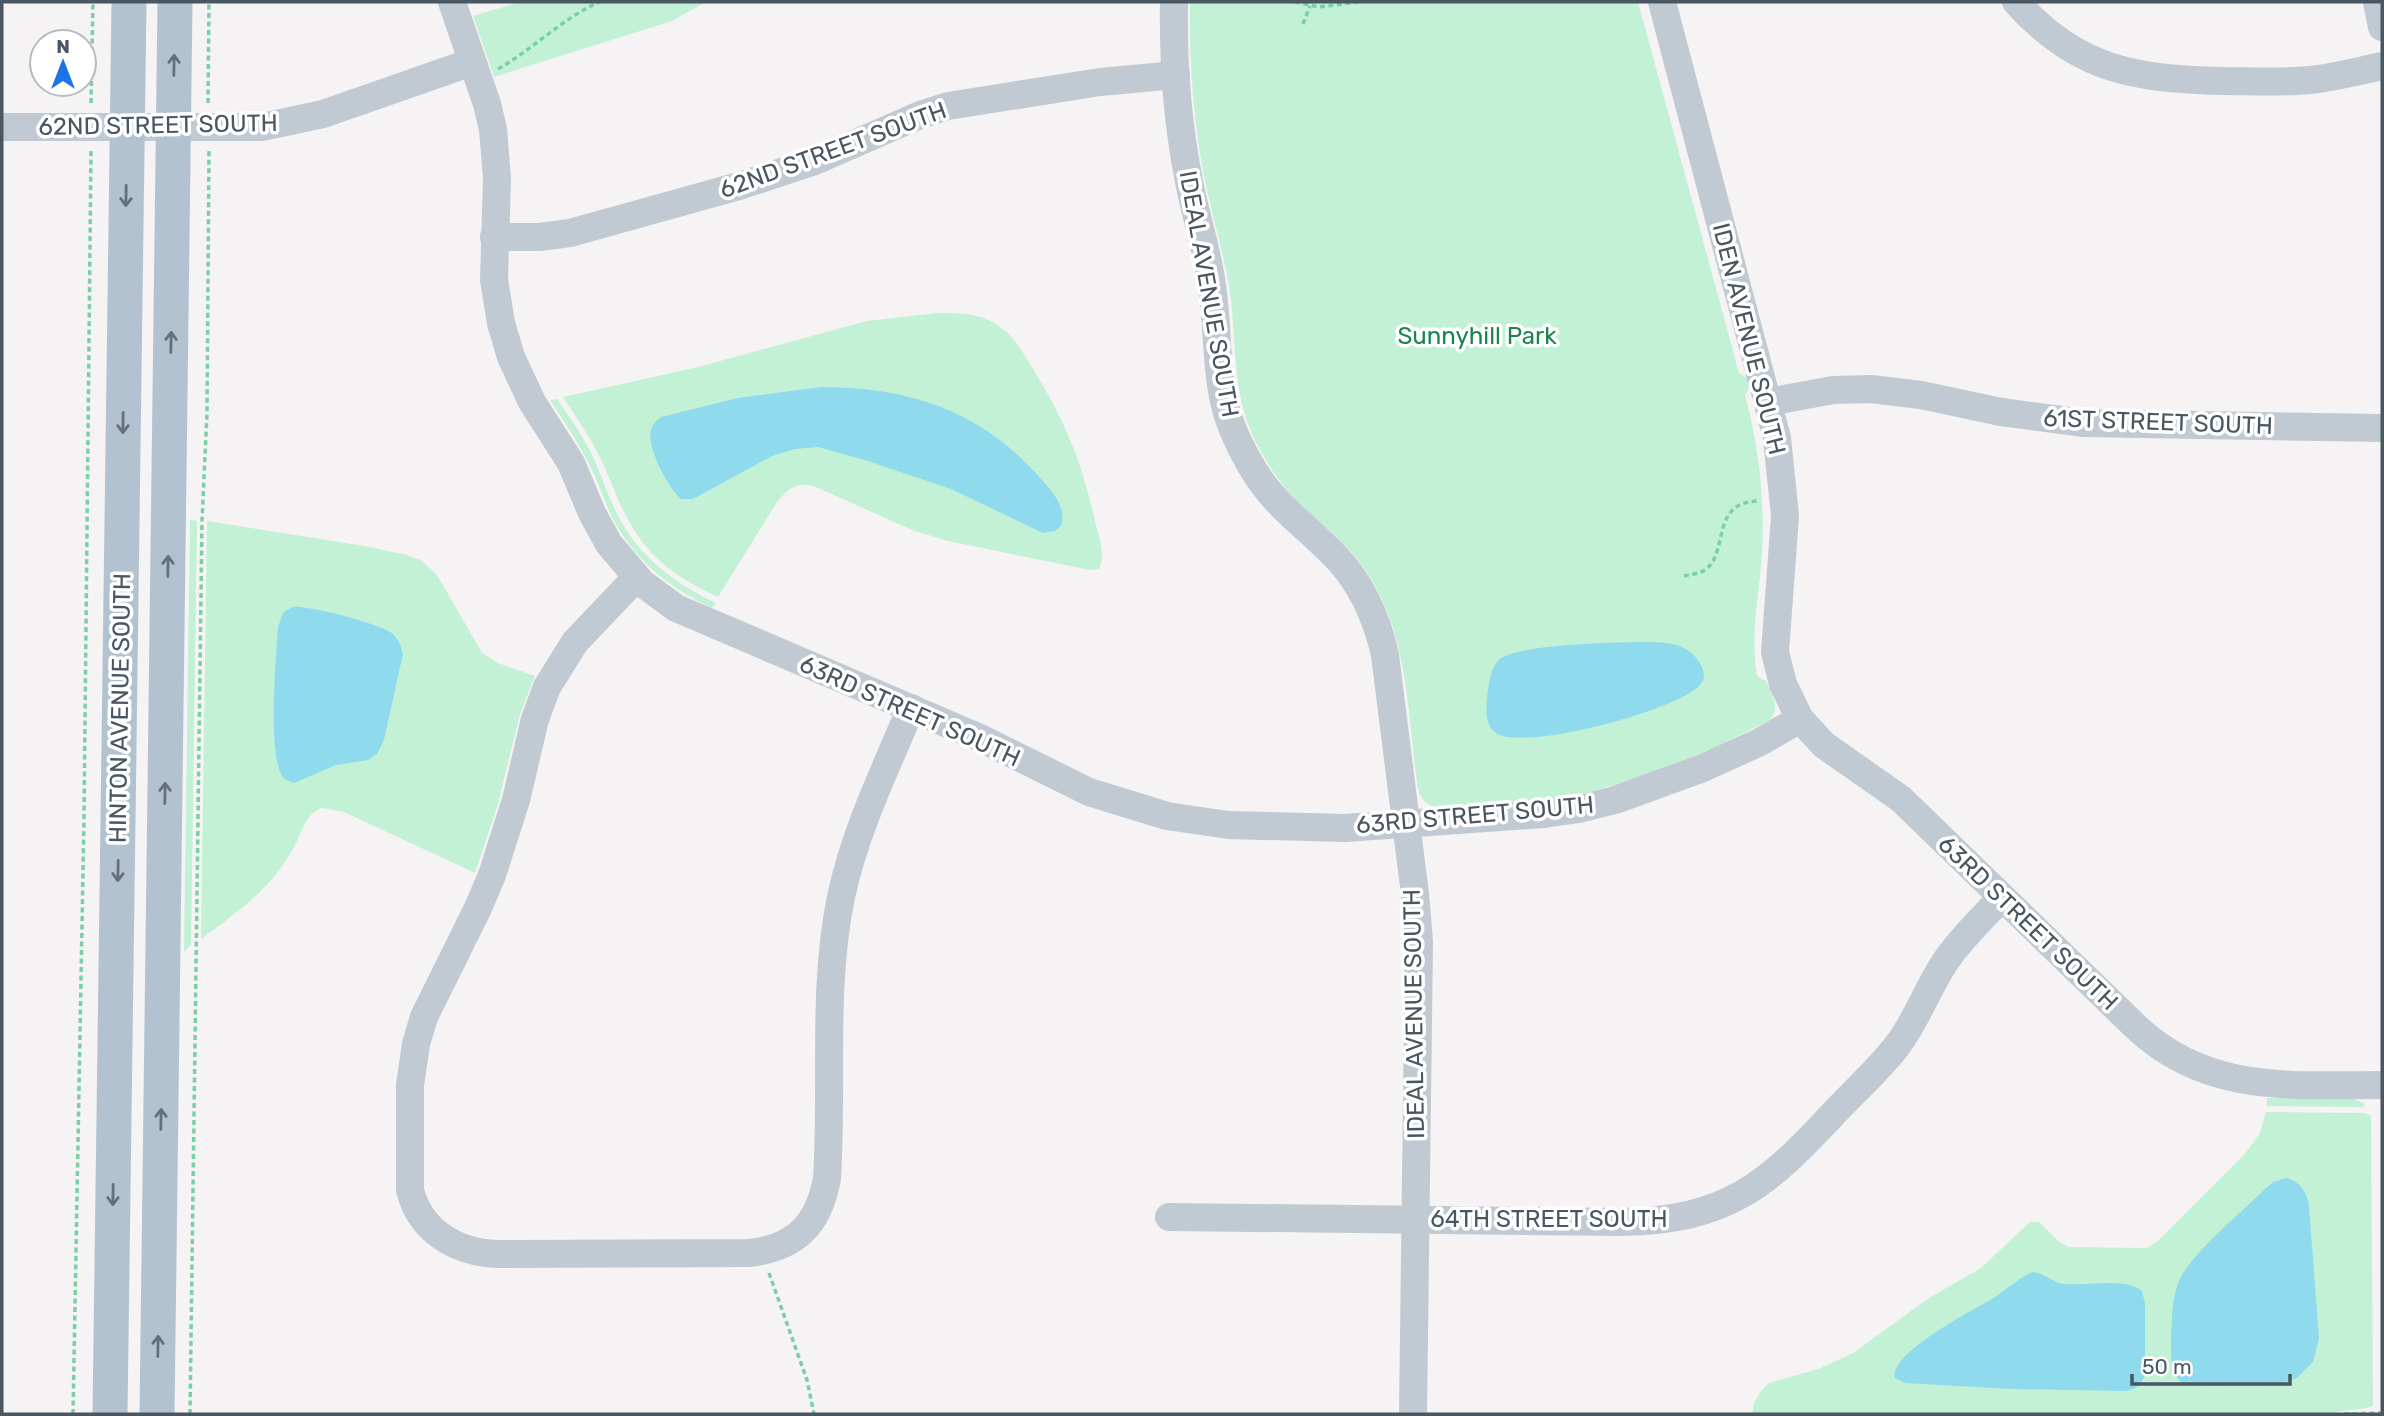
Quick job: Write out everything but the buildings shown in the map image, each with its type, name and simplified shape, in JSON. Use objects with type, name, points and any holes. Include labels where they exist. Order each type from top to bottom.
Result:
[{"type":"main road","name":"HINTON AVENUE SOUTH","points":[[110,1414],[129,2]]},
{"type":"main road","name":"HINTON AVENUE SOUTH","points":[[157,1414],[175,2]]},
{"type":"street","name":"63RD STREET SOUTH","points":[[452,2],[487,104],[494,138],[497,178],[494,268],[496,301],[504,335],[532,402],[576,472],[601,530],[636,578],[657,597],[684,612],[987,741],[1089,792],[1167,816],[1251,827],[1345,828],[1406,824],[1551,813],[1600,804],[1703,768],[1760,742],[1800,719],[1824,745],[1900,799],[2142,1033],[2172,1055],[2218,1076],[2260,1084],[2382,1085]]},
{"type":"street","name":"IDEAL AVENUE SOUTH","points":[[1174,2],[1176,75],[1187,173],[1213,286],[1220,382],[1226,409],[1240,446],[1261,483],[1292,518],[1342,563],[1357,584],[1370,608],[1385,655],[1416,903],[1419,955],[1413,1414]]},
{"type":"street","name":"IDEN AVENUE SOUTH","points":[[1662,2],[1777,438],[1785,507],[1775,652],[1783,684],[1800,719]]},
{"type":"street","points":[[2016,2],[2043,29],[2067,47],[2105,66],[2147,77],[2179,80],[2307,81],[2382,66]]},
{"type":"street","points":[[2377,2],[2382,27]]},
{"type":"street","name":"62ND STREET SOUTH","points":[[2,127],[256,128],[306,119],[472,62]]},
{"type":"street","name":"62ND STREET SOUTH","points":[[494,237],[540,237],[570,233],[714,194],[815,162],[920,115],[948,106],[1100,82],[1176,75]]},
{"type":"street","name":"61ST STREET SOUTH","points":[[1769,402],[1833,390],[1871,389],[2001,412],[2084,423],[2382,428]]},
{"type":"street","points":[[636,578],[575,642],[547,687],[535,719],[513,809],[492,875],[424,1017],[415,1044],[410,1085],[410,1190],[419,1213],[433,1230],[448,1242],[477,1252],[762,1251],[784,1245],[794,1239],[815,1215],[824,1193],[828,1169],[831,974],[837,918],[859,833],[911,708]]},
{"type":"street","name":"64TH STREET SOUTH","points":[[1169,1217],[1658,1221],[1702,1212],[1737,1198],[1789,1160],[1888,1057],[1910,1026],[1951,954],[2001,898]]},
{"type":"path","points":[[92,28],[93,2]]},
{"type":"path","points":[[208,86],[209,2]]},
{"type":"path","points":[[503,66],[566,21],[599,2]]},
{"type":"path","points":[[1295,2],[1310,6],[1358,2]]},
{"type":"path","points":[[1303,24],[1310,6]]},
{"type":"path","points":[[190,1414],[202,521],[207,413],[210,173]]},
{"type":"path","points":[[73,1414],[92,174]]},
{"type":"path","points":[[1684,576],[1710,566],[1725,523],[1733,510],[1744,503],[1760,501]]},
{"type":"path","points":[[762,1251],[807,1380],[814,1414]]},
{"type":"path","points":[[2344,1414],[2382,1413]]},
{"type":"green space","points":[[520,2],[706,2],[672,21],[494,77],[473,16]]},
{"type":"green space","name":"Sunnyhill Park","points":[[1190,2],[1638,2],[1739,373],[1749,379],[1751,385],[1745,395],[1754,434],[1763,513],[1755,660],[1757,676],[1766,681],[1774,701],[1775,710],[1770,720],[1712,749],[1634,779],[1590,792],[1550,799],[1439,807],[1423,800],[1417,783],[1402,667],[1387,611],[1358,560],[1297,502],[1278,479],[1257,445],[1246,418],[1238,380],[1229,285],[1206,185],[1197,129],[1191,65]]},
{"type":"green space","points":[[938,313],[978,316],[993,322],[1015,341],[1023,352],[1054,406],[1078,461],[1101,546],[1099,569],[1090,570],[948,541],[912,530],[816,487],[798,485],[777,502],[718,597],[678,575],[644,544],[625,513],[596,449],[563,397],[698,367],[867,321]]},
{"type":"green space","points":[[557,399],[586,443],[617,514],[635,543],[672,577],[716,603],[712,608],[667,581],[630,545],[611,515],[595,475],[550,400]]},
{"type":"green space","points":[[190,520],[197,521],[191,945],[184,952]]},
{"type":"green space","points":[[207,521],[364,546],[422,561],[437,575],[482,653],[498,663],[535,676],[520,714],[498,804],[475,873],[344,812],[321,808],[308,819],[276,875],[241,909],[201,939]]},
{"type":"green space","points":[[2267,1098],[2354,1099],[2365,1104],[2363,1107],[2267,1106]]},
{"type":"green space","points":[[2266,1112],[2365,1113],[2371,1116],[2373,1406],[2330,1414],[1752,1414],[1754,1403],[1769,1383],[1821,1368],[1853,1353],[1929,1298],[1981,1268],[2030,1222],[2039,1222],[2059,1242],[2069,1247],[2147,1248],[2158,1241],[2245,1154],[2260,1133]]},
{"type":"water","points":[[821,387],[854,388],[914,398],[969,420],[994,436],[1046,484],[1060,507],[1061,526],[1055,531],[1043,533],[951,489],[818,447],[795,449],[772,456],[693,499],[681,499],[670,486],[655,456],[650,436],[652,427],[661,417],[738,398]]},
{"type":"water","points":[[292,607],[328,612],[386,630],[397,639],[403,654],[384,740],[377,754],[368,760],[336,765],[294,783],[281,774],[277,762],[274,725],[278,627],[283,613]]},
{"type":"water","points":[[1647,642],[1672,644],[1692,653],[1703,670],[1701,684],[1685,696],[1662,706],[1600,726],[1567,733],[1512,737],[1496,733],[1490,726],[1487,713],[1489,683],[1500,659],[1527,650],[1548,647]]},
{"type":"water","points":[[2286,1178],[2302,1188],[2309,1206],[2319,1338],[2313,1362],[2297,1378],[2278,1385],[2205,1386],[2182,1383],[2173,1370],[2171,1353],[2173,1305],[2178,1283],[2193,1260],[2218,1234],[2273,1182]]},
{"type":"water","points":[[2033,1272],[2064,1284],[2116,1283],[2142,1291],[2145,1304],[2145,1371],[2139,1386],[2124,1391],[2012,1389],[1905,1383],[1895,1378],[1896,1368],[1918,1345]]}]
